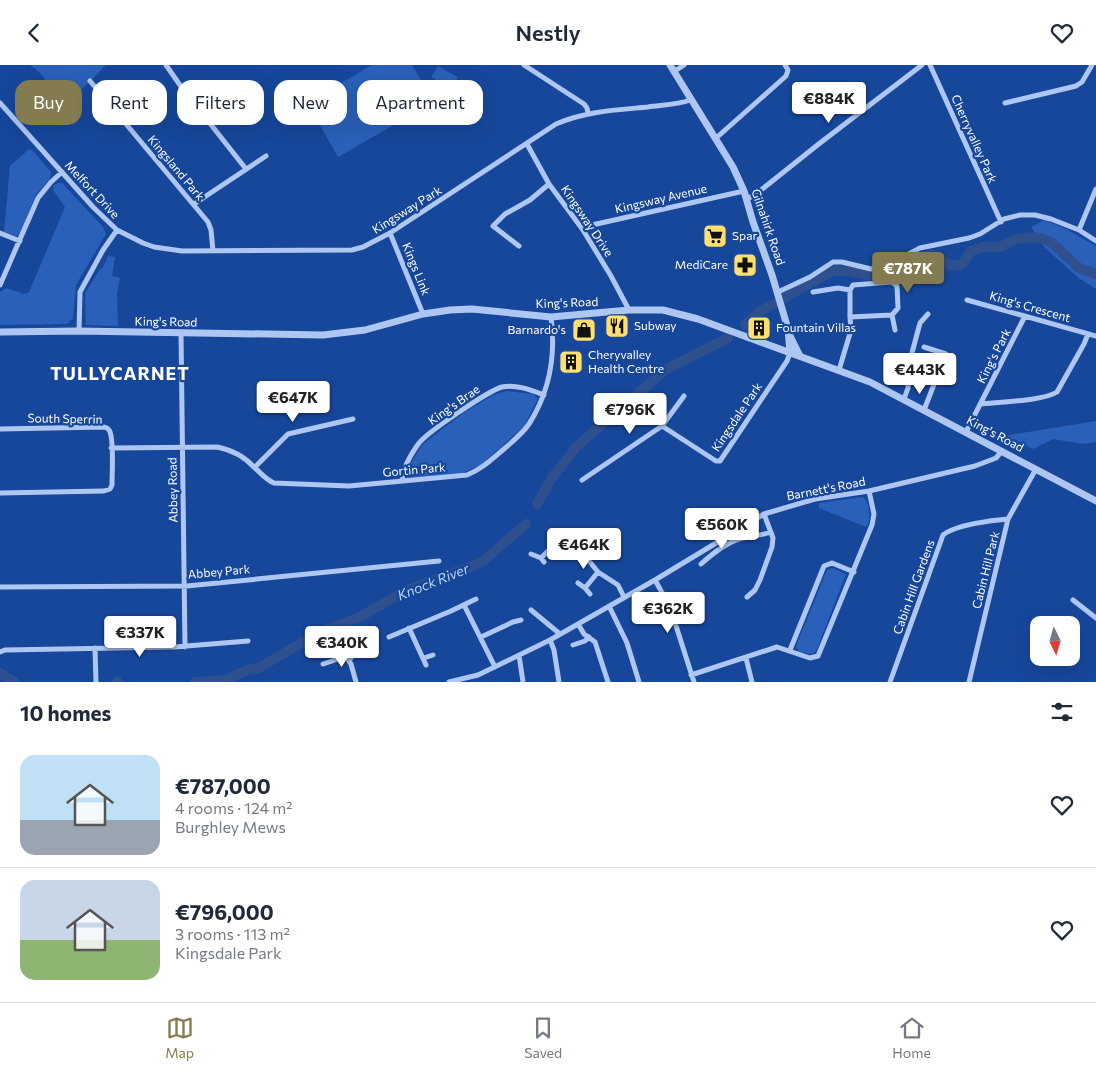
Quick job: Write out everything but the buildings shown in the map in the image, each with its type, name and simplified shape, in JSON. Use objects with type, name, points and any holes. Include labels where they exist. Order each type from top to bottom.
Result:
[{"type":"street","points":[[166,65],[246,169]]},
{"type":"street","points":[[524,65],[584,103],[588,113]]},
{"type":"street","points":[[672,68],[684,65]]},
{"type":"street","points":[[715,139],[786,77],[788,70],[785,65]]},
{"type":"street","points":[[747,199],[756,194],[922,65]]},
{"type":"street","name":"Cherryvalley Park","points":[[930,65],[1001,222]]},
{"type":"street","points":[[1005,103],[1076,86],[1082,82],[1092,65]]},
{"type":"street","name":"Gilnahirk Road","points":[[672,68],[733,167],[744,191],[752,222],[778,292],[790,336],[790,353]]},
{"type":"street","name":"Kingsland Park","points":[[90,81],[208,222],[211,230],[212,251]]},
{"type":"street","name":"Kingsway Park","points":[[116,230],[154,247],[182,251],[352,250],[363,247],[390,233],[556,125],[570,118],[588,113],[666,105],[690,99]]},
{"type":"street","name":"Melfort Drive","points":[[0,103],[116,230],[80,293],[79,331]]},
{"type":"street","name":"Kingsway Drive","points":[[527,144],[549,183],[583,230],[629,310]]},
{"type":"street","points":[[194,204],[266,156]]},
{"type":"street","points":[[0,285],[38,198],[51,182],[62,173]]},
{"type":"street","points":[[519,246],[493,226],[505,214],[530,200],[549,183]]},
{"type":"street","points":[[1079,231],[1096,189]]},
{"type":"street","name":"Kingsway Avenue","points":[[583,230],[592,225],[744,191]]},
{"type":"street","points":[[778,292],[810,277],[833,262],[842,262],[871,269],[886,266],[920,248],[969,238],[1020,215],[1035,215],[1059,222],[1096,241]]},
{"type":"street","points":[[0,233],[20,241]]},
{"type":"street","name":"Kings Link","points":[[390,233],[423,313]]},
{"type":"street","points":[[839,371],[851,330],[850,317],[850,290],[853,285],[895,283],[898,290],[898,308],[892,315],[850,317]]},
{"type":"street","points":[[813,292],[838,288],[850,290]]},
{"type":"street","name":"King's Crescent","points":[[967,300],[1096,336]]},
{"type":"street","name":"King's Road","points":[[0,332],[79,331],[331,335],[365,330],[423,313],[450,310],[472,309],[551,317],[652,309],[676,312],[870,382],[1096,501]]},
{"type":"street","points":[[904,399],[908,387],[909,364],[920,323],[928,314]]},
{"type":"street","points":[[892,315],[895,330]]},
{"type":"street","name":"King's Park","points":[[966,432],[1025,316]]},
{"type":"street","name":"Gortin Park","points":[[112,448],[227,449],[241,455],[266,480],[274,483],[349,486],[467,475],[479,470],[511,443],[528,425],[544,395],[553,357],[551,317]]},
{"type":"street","name":"Abbey Road","points":[[181,333],[185,647]]},
{"type":"street","points":[[980,404],[1052,395],[1057,392],[1088,334]]},
{"type":"street","points":[[790,336],[800,356]]},
{"type":"street","points":[[924,347],[946,354],[924,410]]},
{"type":"street","name":"Kingsdale Park","points":[[662,426],[716,461],[720,461],[787,361],[790,353]]},
{"type":"street","name":"King's Brae","points":[[402,481],[402,473],[420,442],[487,393],[504,387],[518,387],[544,395]]},
{"type":"street","points":[[582,480],[662,426],[684,396]]},
{"type":"street","points":[[255,467],[288,434],[353,419]]},
{"type":"street","name":"South Sperrin","points":[[0,429],[104,427],[110,432],[112,448],[112,485],[110,489],[104,491],[0,493]]},
{"type":"street","name":"Barnett's Road","points":[[449,682],[478,675],[550,640],[764,513],[815,499],[870,491],[985,463],[996,458],[1002,451]]},
{"type":"street","name":"Cabin Hill Park","points":[[969,682],[1008,519],[1036,469]]},
{"type":"street","points":[[691,675],[777,647],[810,658],[818,656],[872,525],[874,514],[870,491]]},
{"type":"street","points":[[747,597],[755,590],[760,580],[772,547],[773,538],[764,513]]},
{"type":"street","name":"Cabin Hill Gardens","points":[[890,682],[943,535],[947,531],[957,528],[998,519],[1008,519]]},
{"type":"street","points":[[701,564],[738,539],[771,533]]},
{"type":"street","points":[[531,554],[542,560],[548,551],[562,550],[572,545],[577,546],[598,572],[618,585],[624,597]]},
{"type":"street","name":"Abbey Park","points":[[0,587],[185,586],[439,561]]},
{"type":"street","points":[[790,651],[824,566],[832,563],[854,571]]},
{"type":"street","points":[[585,588],[598,572]]},
{"type":"street","points":[[655,579],[670,607],[694,682]]},
{"type":"street","points":[[578,583],[590,594]]},
{"type":"street","points":[[389,637],[476,599]]},
{"type":"street","points":[[1073,601],[1096,619]]},
{"type":"street","points":[[464,605],[495,667]]},
{"type":"street","points":[[609,606],[627,643],[639,682]]},
{"type":"street","points":[[531,610],[560,634]]},
{"type":"street","points":[[511,615],[513,622]]},
{"type":"street","points":[[481,637],[521,620]]},
{"type":"street","points":[[578,624],[584,634],[595,642],[608,682]]},
{"type":"street","points":[[409,628],[426,665]]},
{"type":"street","points":[[573,645],[585,641],[589,637]]},
{"type":"street","points":[[550,640],[554,650],[559,682]]},
{"type":"street","points":[[0,652],[2,650],[185,647],[248,641]]},
{"type":"street","points":[[95,648],[96,682]]},
{"type":"street","points":[[349,660],[359,650]]},
{"type":"street","points":[[424,658],[433,655]]},
{"type":"street","points":[[519,655],[524,682]]},
{"type":"street","points":[[323,664],[342,658],[349,660]]},
{"type":"street","points":[[746,658],[752,682]]},
{"type":"street","points":[[349,660],[356,682]]},
{"type":"shaded area","points":[[30,65],[106,65],[82,89],[82,80],[46,80]]},
{"type":"shaded area","points":[[372,65],[412,65],[421,80],[357,80],[357,125],[394,125],[338,157],[320,125],[347,125],[346,80]]},
{"type":"shaded area","points":[[438,66],[458,77],[456,80],[436,80],[431,77]]},
{"type":"shaded area","points":[[28,150],[32,150],[51,172],[50,178],[35,196],[20,235],[17,236],[4,232],[10,166]]},
{"type":"shaded area","points":[[62,183],[103,227],[106,234],[76,285],[73,318],[67,324],[0,325],[0,292],[6,288],[24,294],[29,292],[65,207],[53,190],[54,185]]},
{"type":"shaded area","points":[[1044,220],[1066,229],[1096,246],[1096,289],[1080,279],[1045,248],[1031,227]]},
{"type":"shaded area","points":[[108,256],[115,257],[112,276],[120,278],[117,293],[118,326],[86,325],[85,293],[100,269],[102,269]]},
{"type":"shaded area","points":[[506,391],[533,394],[538,399],[524,426],[481,465],[462,473],[406,478],[411,463],[422,445],[462,414],[493,395]]},
{"type":"shaded area","points":[[1096,421],[1096,442],[1083,444],[1053,439],[1033,449],[1003,436]]},
{"type":"shaded area","points":[[863,497],[869,510],[868,525],[866,527],[819,508],[819,503]]},
{"type":"shaded area","points":[[832,568],[846,574],[817,649],[814,653],[809,654],[798,651],[796,646],[827,570]]},
{"type":"waterway","name":"Knock River","points":[[784,299],[832,271],[880,275],[932,254],[949,265],[960,265],[971,251],[984,247],[1000,247],[1016,239],[1032,237],[1051,242],[1079,268],[1096,274]]},
{"type":"waterway","name":"Knock River","points":[[745,325],[759,312],[774,304]]},
{"type":"waterway","name":"Knock River","points":[[537,504],[553,476],[577,446],[665,370],[728,338]]},
{"type":"waterway","name":"Knock River","points":[[195,682],[226,680],[247,670],[259,668],[320,632],[358,618],[407,590],[475,565],[483,561],[526,524]]},
{"type":"waterway","name":"Knock River","points":[[0,673],[14,682]]},
{"type":"place","name":"Spar","points":[[715,236]]},
{"type":"place","name":"MediCare","points":[[745,265]]},
{"type":"place","name":"Subway","points":[[617,326]]},
{"type":"place","name":"Fountain Villas","points":[[759,328]]},
{"type":"place","name":"Barnardo's","points":[[584,330]]},
{"type":"place","name":"Cheryvalley Health Centre","points":[[571,362]]},
{"type":"district","name":"TULLYCARNET","points":[[120,374]]}]
